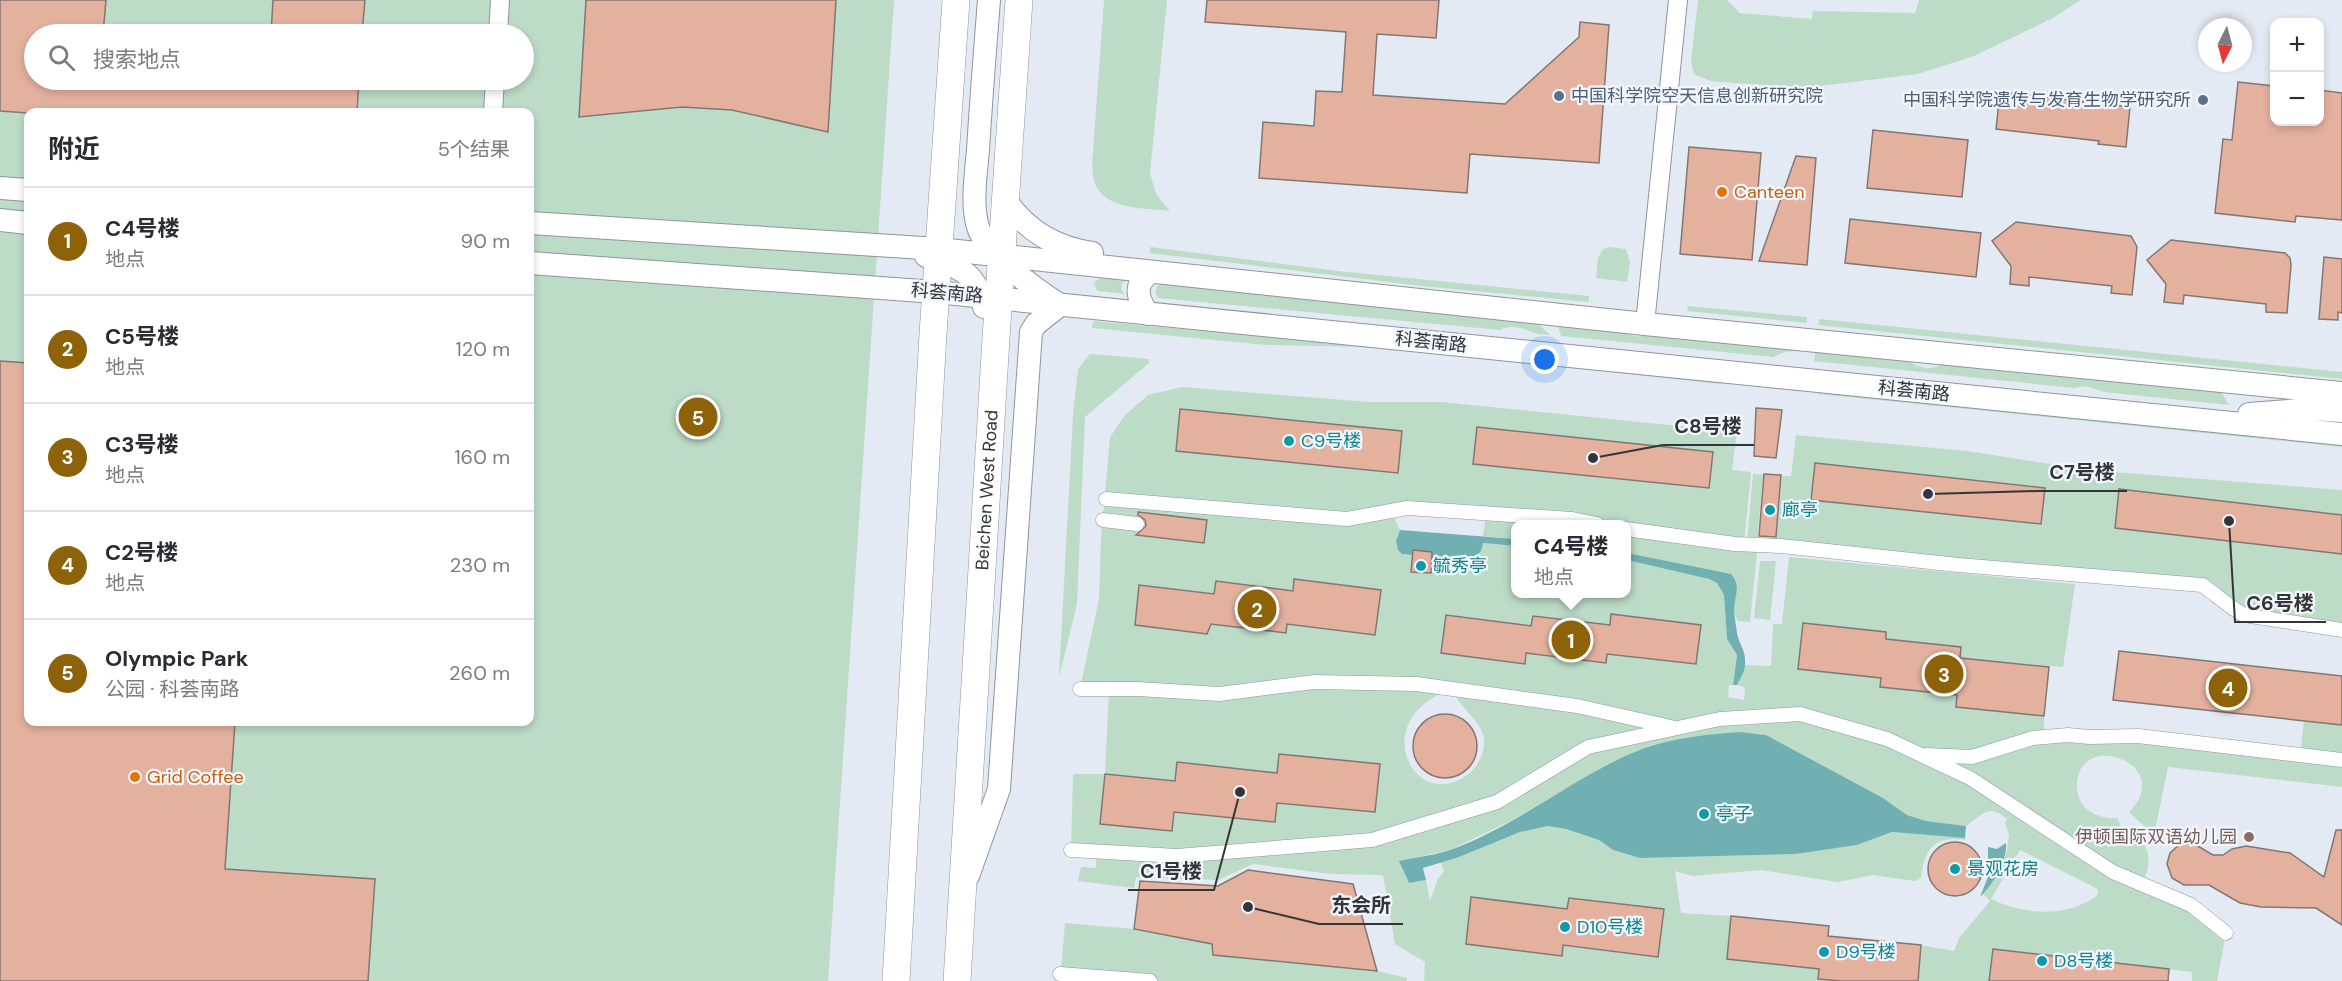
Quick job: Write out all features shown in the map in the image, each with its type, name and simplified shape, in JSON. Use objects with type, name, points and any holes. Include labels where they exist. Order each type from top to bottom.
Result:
[{"type":"main road","points":[[896,981],[936,292],[956,0]]},
{"type":"main road","name":"Beichen West Road","points":[[957,981],[1019,0]]},
{"type":"street","points":[[499,24],[501,0]]},
{"type":"street","points":[[963,888],[999,789],[1031,332],[1036,324],[1060,305],[1032,286],[988,246],[978,228],[975,204],[988,0]]},
{"type":"street","points":[[1645,324],[1678,0]]},
{"type":"street","points":[[493,108],[494,90]]},
{"type":"street","points":[[0,188],[24,190]]},
{"type":"street","points":[[1006,201],[1017,217],[1034,231],[1056,245],[1071,250],[1300,277],[1356,294]]},
{"type":"street","points":[[0,220],[24,223]]},
{"type":"street","points":[[534,223],[904,247],[900,246]]},
{"type":"street","points":[[900,246],[1645,324],[2342,393]]},
{"type":"street","points":[[900,246],[965,271],[980,289],[986,315],[994,377]]},
{"type":"street","name":"科荟南路","points":[[534,263],[936,292],[2342,434]]},
{"type":"street","points":[[1148,314],[1140,301],[1138,291],[1141,281],[1151,272]]},
{"type":"street","points":[[2209,420],[2260,412],[2314,409],[2342,411]]},
{"type":"street","points":[[1106,499],[1347,519],[1407,508],[1576,520]]},
{"type":"street","points":[[1103,520],[1137,524]]},
{"type":"street","points":[[1631,530],[1735,544],[2086,577],[2202,585],[2232,609],[2244,615],[2342,630]]},
{"type":"street","points":[[1080,689],[1138,689],[1219,694],[1314,682],[1416,684],[1576,706],[1676,728]]},
{"type":"street","points":[[1071,850],[1177,856],[1372,840],[1497,802],[1588,747],[1720,719],[1800,714],[1887,739],[1970,778],[2113,872],[2191,906],[2226,933]]},
{"type":"street","points":[[1921,755],[1972,757],[2033,738],[2068,735],[2138,736],[2342,760]]},
{"type":"street","points":[[1060,974],[1150,981]]},
{"type":"green space","points":[[0,0],[894,0],[828,981],[0,981]]},
{"type":"green space","points":[[1104,0],[1167,0],[1150,173],[1156,194],[1170,211],[1120,204],[1103,195],[1095,183],[1092,165]]},
{"type":"green space","points":[[1698,0],[1727,0],[1740,13],[1812,19],[1813,11],[1915,13],[1919,0],[2081,0],[2053,18],[1974,56],[1918,74],[1804,88],[1710,81],[1694,74],[1691,60]]},
{"type":"green space","points":[[1150,247],[1338,271],[1589,296],[1589,302],[1421,286],[1150,253]]},
{"type":"green space","points":[[1609,247],[1626,249],[1630,262],[1627,282],[1596,278],[1598,258],[1603,249]]},
{"type":"green space","points":[[1103,277],[1126,280],[1121,289],[1125,294],[1097,291],[1094,282]]},
{"type":"green space","points":[[1163,283],[1535,321],[1550,335],[1536,334],[1513,327],[1500,330],[1158,298],[1155,292],[1157,286]]},
{"type":"green space","points":[[1688,306],[1807,317],[1807,323],[1687,311]]},
{"type":"green space","points":[[1819,319],[2342,372],[2342,379],[1818,325]]},
{"type":"green space","points":[[1093,321],[1722,377],[1721,384],[1363,347],[1266,345],[1092,328]]},
{"type":"green space","points":[[1557,322],[1621,329],[1635,336],[1651,334],[1804,350],[1784,352],[1773,357],[1561,336]]},
{"type":"green space","points":[[1816,347],[1908,359],[1926,368],[1936,367],[1945,362],[2220,390],[2229,405],[2104,392],[2086,386],[2074,388],[1814,361]]},
{"type":"green space","points":[[1090,354],[1149,359],[1149,363],[1085,417],[1077,604],[1059,677],[1073,415],[1078,369]]},
{"type":"green space","points":[[1819,386],[2342,439],[2342,447],[1818,394]]},
{"type":"green space","points":[[1182,387],[1369,402],[1442,402],[1737,432],[1732,470],[1751,472],[1744,544],[1758,544],[1750,622],[1738,621],[1734,614],[1731,575],[1631,554],[1631,520],[1511,520],[1511,539],[1483,536],[1486,514],[1391,511],[1400,530],[1396,541],[1402,554],[1412,555],[1411,572],[1431,573],[1432,560],[1442,561],[1480,543],[1511,546],[1511,598],[1631,598],[1631,561],[1709,579],[1717,583],[1724,595],[1727,639],[1737,655],[1733,685],[1729,685],[1728,697],[1744,700],[1745,687],[1737,685],[1745,665],[1771,666],[1773,624],[1782,624],[1789,557],[2075,584],[2063,667],[1960,658],[1961,647],[1886,639],[1886,632],[1804,623],[1798,669],[1881,678],[1880,687],[1957,695],[1956,707],[2044,716],[2044,737],[2068,735],[2300,755],[2304,721],[2342,725],[2342,787],[2168,767],[2154,835],[2129,812],[2141,795],[2141,779],[2134,767],[2121,759],[2105,756],[2091,759],[2081,769],[2077,788],[2078,796],[2085,807],[2096,815],[2117,818],[2123,831],[2145,846],[2148,865],[2141,883],[2226,933],[2217,981],[2192,981],[2192,972],[1993,949],[1989,981],[1918,981],[1921,945],[1954,951],[1959,938],[1990,901],[1983,894],[1994,880],[2006,855],[2009,835],[2005,823],[2007,819],[1990,811],[1985,812],[1966,826],[1926,821],[1907,815],[1883,798],[1766,735],[1741,732],[1591,774],[1510,821],[1452,849],[1400,861],[1409,883],[1426,880],[1430,901],[1438,879],[1444,871],[1440,861],[1459,857],[1520,832],[1548,826],[1566,829],[1599,840],[1613,850],[1640,858],[1796,854],[1857,845],[1892,832],[1965,838],[1965,840],[1945,840],[1932,847],[1922,868],[1921,878],[1915,881],[1873,875],[1838,882],[1761,870],[1692,876],[1675,871],[1681,913],[1731,916],[1727,959],[1819,969],[1818,979],[1841,981],[1424,981],[1425,962],[1395,944],[1383,875],[1331,874],[1253,864],[1218,880],[1136,877],[1134,888],[1078,881],[1081,867],[1096,868],[1096,851],[1071,850],[1073,774],[1105,774],[1109,690],[1080,689],[1099,599],[1101,538],[1110,437],[1125,415],[1148,395]],"holes":[[[1180,409],[1402,431],[1398,473],[1176,451]],[[1477,427],[1713,452],[1709,488],[1474,464]],[[1138,513],[1206,520],[1204,543],[1136,535]],[[1294,579],[1380,590],[1375,634],[1287,624],[1211,624],[1206,634],[1135,625],[1139,585],[1214,594],[1216,581],[1293,591]],[[1611,614],[1701,625],[1696,664],[1607,654],[1606,663],[1526,653],[1525,664],[1441,653],[1446,615],[1531,626],[1533,616],[1610,625]],[[1452,689],[1459,702],[1479,725],[1484,739],[1482,754],[1471,772],[1448,784],[1430,782],[1416,773],[1407,758],[1405,740],[1410,721],[1425,703]],[[1279,754],[1375,812],[1277,803],[1275,822],[1174,812],[1172,831],[1101,824],[1175,781],[1178,762],[1277,773]],[[2020,850],[2098,890],[2097,896],[2085,903],[2059,911],[2031,911],[1991,899]],[[1471,897],[1567,909],[1569,898],[1664,909],[1658,957],[1563,945],[1562,956],[1466,944]]]},
{"type":"green space","points":[[1796,435],[1967,451],[2088,470],[2342,490],[2342,515],[2119,490],[2115,527],[2342,554],[2342,630],[2244,615],[2202,585],[1776,545],[1782,476],[1791,476]],"holes":[[[1815,464],[2045,487],[2041,524],[1811,500]]]},
{"type":"green space","points":[[1753,474],[1763,475],[1757,542],[1747,541]]},
{"type":"green space","points":[[1760,561],[1776,561],[1770,620],[1754,618]]},
{"type":"green space","points":[[1065,923],[1134,929],[1212,944],[1214,955],[1377,971],[1407,978],[1407,981],[1060,981]]},
{"type":"water","points":[[1400,530],[1511,539],[1511,546],[1483,543],[1481,551],[1476,556],[1464,561],[1452,562],[1432,560],[1432,552],[1413,550],[1412,555],[1402,554],[1398,550],[1396,541]]},
{"type":"water","points":[[1631,554],[1731,574],[1736,583],[1737,592],[1734,615],[1745,660],[1744,670],[1737,685],[1733,685],[1737,655],[1727,639],[1724,595],[1717,583],[1709,579],[1631,561]]},
{"type":"water","points":[[1741,732],[1766,735],[1883,798],[1907,815],[1926,821],[1966,826],[1965,838],[1892,832],[1857,845],[1796,854],[1640,858],[1613,850],[1599,840],[1566,829],[1548,826],[1520,832],[1459,857],[1423,868],[1426,880],[1409,883],[1399,861],[1447,851],[1478,839],[1594,772],[1642,749],[1691,737]]},
{"type":"water","points":[[2006,843],[2006,850],[1998,872],[1980,897],[1988,877],[1988,847],[1997,849]]},
{"type":"building","points":[[0,0],[106,0],[104,24],[24,24],[24,90],[358,90],[357,108],[24,108],[24,113],[0,111]]},
{"type":"building","points":[[273,0],[365,0],[363,24],[272,24]]},
{"type":"building","points":[[586,0],[836,0],[828,132],[732,110],[682,107],[579,117]]},
{"type":"building","name":"中国科学院空天信息创新研究院","points":[[1207,0],[1439,0],[1436,38],[1377,34],[1373,95],[1505,104],[1579,37],[1580,22],[1609,25],[1599,163],[1470,154],[1467,193],[1259,178],[1263,122],[1314,126],[1316,91],[1342,92],[1346,32],[1205,22]]},
{"type":"building","points":[[2238,82],[2270,86],[2270,126],[2324,126],[2324,91],[2342,93],[2342,220],[2296,216],[2295,222],[2215,213],[2223,139],[2232,140]]},
{"type":"building","points":[[2000,92],[2130,107],[2126,147],[2098,144],[2099,141],[1996,129]]},
{"type":"building","points":[[1873,130],[1968,140],[1962,197],[1867,188]]},
{"type":"building","name":"Canteen","points":[[1689,147],[1761,153],[1752,260],[1680,254]]},
{"type":"building","points":[[1796,156],[1816,158],[1807,265],[1759,261]]},
{"type":"building","points":[[1850,219],[1981,233],[1976,277],[1845,263]]},
{"type":"building","points":[[2016,222],[2131,236],[2137,247],[2132,295],[2111,293],[2112,286],[2029,277],[2029,286],[2010,284],[2011,266],[1992,241]]},
{"type":"building","points":[[2171,240],[2285,253],[2290,258],[2291,265],[2287,313],[2266,312],[2266,304],[2184,295],[2183,304],[2164,302],[2166,284],[2147,260]]},
{"type":"building","points":[[2324,257],[2342,259],[2342,313],[2338,312],[2338,320],[2319,319]]},
{"type":"building","points":[[0,361],[24,363],[24,726],[235,726],[225,869],[375,879],[368,981],[0,981]]},
{"type":"building","points":[[1756,408],[1782,410],[1776,458],[1754,456]]},
{"type":"building","name":"C9号楼","points":[[1180,409],[1402,431],[1398,473],[1176,451]]},
{"type":"building","points":[[1477,427],[1713,452],[1709,488],[1473,464]]},
{"type":"building","points":[[1815,463],[2045,488],[2041,524],[1811,500]]},
{"type":"building","name":"廊亭","points":[[1764,474],[1781,475],[1776,537],[1759,536]]},
{"type":"building","points":[[2119,489],[2342,515],[2342,554],[2115,528]]},
{"type":"building","points":[[1138,512],[1207,520],[1204,543],[1136,535],[1146,526],[1145,520],[1138,515]]},
{"type":"building","name":"毓秀亭","points":[[1413,550],[1432,552],[1431,573],[1411,572]]},
{"type":"building","points":[[1294,579],[1381,590],[1375,635],[1287,624],[1286,633],[1211,624],[1207,634],[1135,625],[1139,585],[1214,594],[1216,581],[1293,591]]},
{"type":"building","points":[[1611,614],[1701,625],[1696,664],[1607,654],[1606,663],[1526,653],[1525,664],[1441,653],[1446,615],[1531,626],[1533,616],[1610,625]]},
{"type":"building","points":[[1803,623],[1886,632],[1886,639],[1961,647],[1960,658],[2049,667],[2044,716],[1956,707],[1957,695],[1880,687],[1881,678],[1798,669]]},
{"type":"building","points":[[2119,651],[2342,676],[2342,725],[2113,700]]},
{"type":"building","points":[[1445,714],[1457,716],[1468,723],[1475,734],[1477,746],[1475,758],[1468,769],[1457,776],[1445,778],[1433,776],[1422,769],[1415,758],[1413,746],[1415,734],[1422,723],[1433,716]]},
{"type":"building","points":[[1279,754],[1380,764],[1375,812],[1277,803],[1275,822],[1174,812],[1172,831],[1100,824],[1105,774],[1175,781],[1177,762],[1277,773]]},
{"type":"building","points":[[2336,830],[2342,830],[2342,925],[2316,908],[2261,907],[2240,903],[2209,885],[2184,885],[2172,878],[2167,864],[2170,853],[2181,843],[2196,845],[2213,855],[2223,855],[2232,849],[2246,846],[2290,853],[2324,877]]},
{"type":"building","name":"景观花房","points":[[1950,842],[1960,842],[1970,846],[1978,854],[1982,869],[1978,884],[1970,892],[1960,896],[1950,896],[1940,892],[1932,884],[1928,874],[1928,864],[1932,854],[1940,846]]},
{"type":"building","points":[[1248,870],[1353,884],[1377,971],[1213,955],[1212,944],[1134,929],[1140,881],[1218,886]]},
{"type":"building","name":"D10号楼","points":[[1471,897],[1567,909],[1569,898],[1664,909],[1658,957],[1563,945],[1562,956],[1466,944]]},
{"type":"building","name":"D9号楼","points":[[1731,916],[1829,926],[1828,936],[1921,945],[1918,981],[1818,979],[1819,969],[1727,959]]},
{"type":"building","name":"D8号楼","points":[[1993,949],[2169,969],[2168,981],[1989,981]]},
{"type":"place","name":"中国科学院空天信息创新研究院","points":[[1559,96]]},
{"type":"place","name":"中国科学院遗传与发育生物学研究所","points":[[2203,100]]},
{"type":"place","name":"Canteen","points":[[1722,192]]},
{"type":"place","name":"Olympic Park","points":[[698,417]]},
{"type":"place","name":"C9号楼","points":[[1289,441]]},
{"type":"place","name":"C8号楼","points":[[1593,458]]},
{"type":"place","name":"C7号楼","points":[[1928,494]]},
{"type":"place","name":"廊亭","points":[[1770,510]]},
{"type":"place","name":"C6号楼","points":[[2229,521]]},
{"type":"place","name":"毓秀亭","points":[[1421,566]]},
{"type":"place","name":"C5号楼","points":[[1257,609]]},
{"type":"place","name":"C4号楼","points":[[1571,640]]},
{"type":"place","name":"C3号楼","points":[[1944,674]]},
{"type":"place","name":"C2号楼","points":[[2228,688]]},
{"type":"place","name":"Grid Coffee","points":[[135,777]]},
{"type":"place","name":"C1号楼","points":[[1240,792]]},
{"type":"place","name":"亭子","points":[[1704,814]]},
{"type":"place","name":"伊顿国际双语幼儿园","points":[[2249,837]]},
{"type":"place","name":"景观花房","points":[[1955,869]]},
{"type":"place","name":"东会所","points":[[1248,907]]},
{"type":"place","name":"D10号楼","points":[[1565,927]]},
{"type":"place","name":"D9号楼","points":[[1824,952]]},
{"type":"place","name":"D8号楼","points":[[2042,961]]}]
